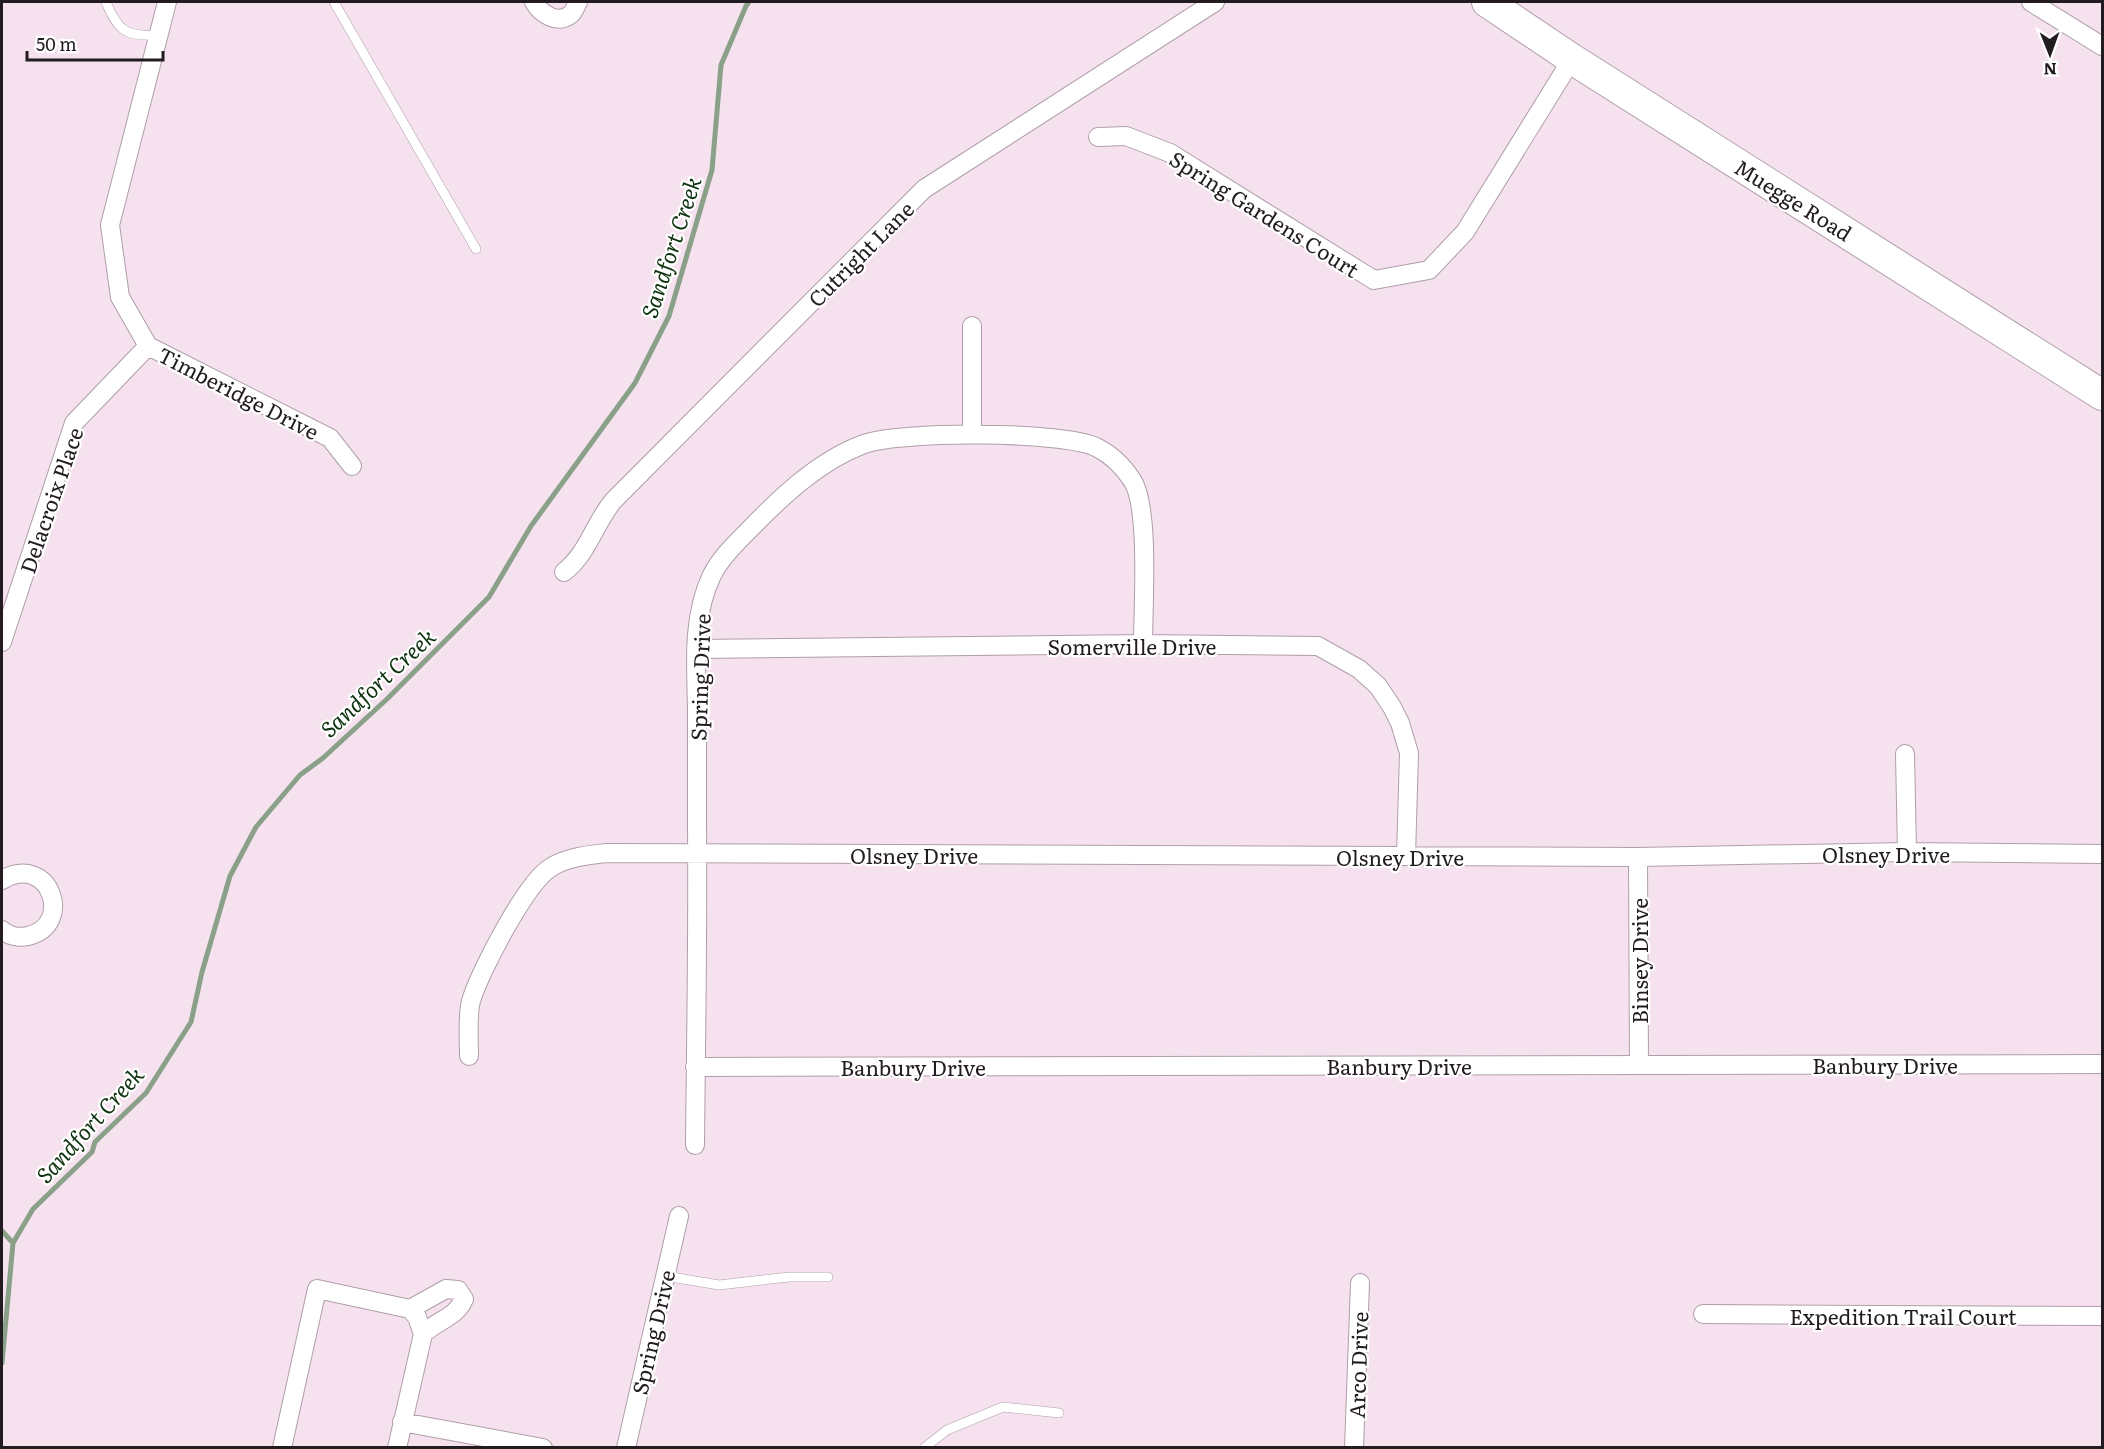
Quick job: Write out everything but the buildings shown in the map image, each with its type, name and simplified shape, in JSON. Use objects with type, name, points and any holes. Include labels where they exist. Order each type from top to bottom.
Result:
[{"type":"main road","name":"Muegge Road","points":[[1487,2],[2103,394]]},
{"type":"street","name":"Timberidge Drive","points":[[167,2],[110,225],[120,297],[148,346],[330,438],[352,466]]},
{"type":"street","points":[[534,2],[539,11],[549,17],[563,18],[571,14],[578,2]]},
{"type":"street","name":"Cutright Lane","points":[[564,572],[583,553],[600,518],[613,501],[924,189],[1215,2]]},
{"type":"street","points":[[2031,2],[2103,46]]},
{"type":"street","name":"Spring Gardens Court","points":[[1098,137],[1126,136],[1170,153],[1374,280],[1429,270],[1465,232],[1572,58]]},
{"type":"street","points":[[972,326],[972,434]]},
{"type":"street","name":"Delacroix Place","points":[[2,642],[74,423],[148,346]]},
{"type":"street","name":"Spring Drive","points":[[694,1145],[698,853],[696,649],[699,610],[712,573],[729,551],[781,497],[828,462],[865,443],[910,437],[972,434],[1071,439],[1096,447],[1119,462],[1134,483],[1143,512],[1143,644]]},
{"type":"street","name":"Somerville Drive","points":[[696,649],[1143,644],[1318,646],[1359,669],[1378,686],[1392,706],[1400,723],[1409,753],[1406,856]]},
{"type":"street","points":[[1905,754],[1906,852]]},
{"type":"street","name":"Olsney Drive","points":[[469,1056],[470,1003],[516,910],[531,886],[550,868],[578,857],[608,853],[1638,857],[1906,852],[2103,854]]},
{"type":"street","name":"Binsey Drive","points":[[1638,857],[1639,1064]]},
{"type":"street","points":[[2,880],[10,875],[21,873],[31,874],[41,879],[52,897],[53,908],[51,918],[37,933],[27,937],[16,937],[2,930]]},
{"type":"street","name":"Banbury Drive","points":[[695,1066],[2103,1064]]},
{"type":"street","name":"Spring Drive","points":[[626,1448],[679,1216]]},
{"type":"street","name":"Arco Drive","points":[[1354,1448],[1360,1283]]},
{"type":"street","points":[[282,1448],[317,1289],[410,1308],[446,1289],[458,1290],[464,1299],[460,1309],[433,1324],[423,1334],[397,1448]]},
{"type":"street","points":[[410,1308],[417,1317],[423,1334]]},
{"type":"street","name":"Expedition Trail Court","points":[[1703,1314],[2103,1316]]},
{"type":"street","points":[[402,1422],[513,1445],[543,1448]]},
{"type":"lane","points":[[106,2],[113,19],[124,31],[138,36],[158,35]]},
{"type":"lane","points":[[334,2],[476,249]]},
{"type":"lane","points":[[665,1275],[719,1285],[789,1277],[828,1277]]},
{"type":"lane","points":[[924,1448],[948,1430],[1003,1407],[1059,1413]]},
{"type":"waterway","name":"Sandfort Creek","points":[[2,1363],[13,1243],[33,1209],[92,1152],[95,1142],[146,1093],[191,1022],[202,972],[230,876],[256,827],[300,775],[323,758],[387,699],[489,597],[531,526],[635,383],[669,316],[712,170],[721,65],[749,2]]},
{"type":"waterway","points":[[2,1231],[13,1243]]}]
